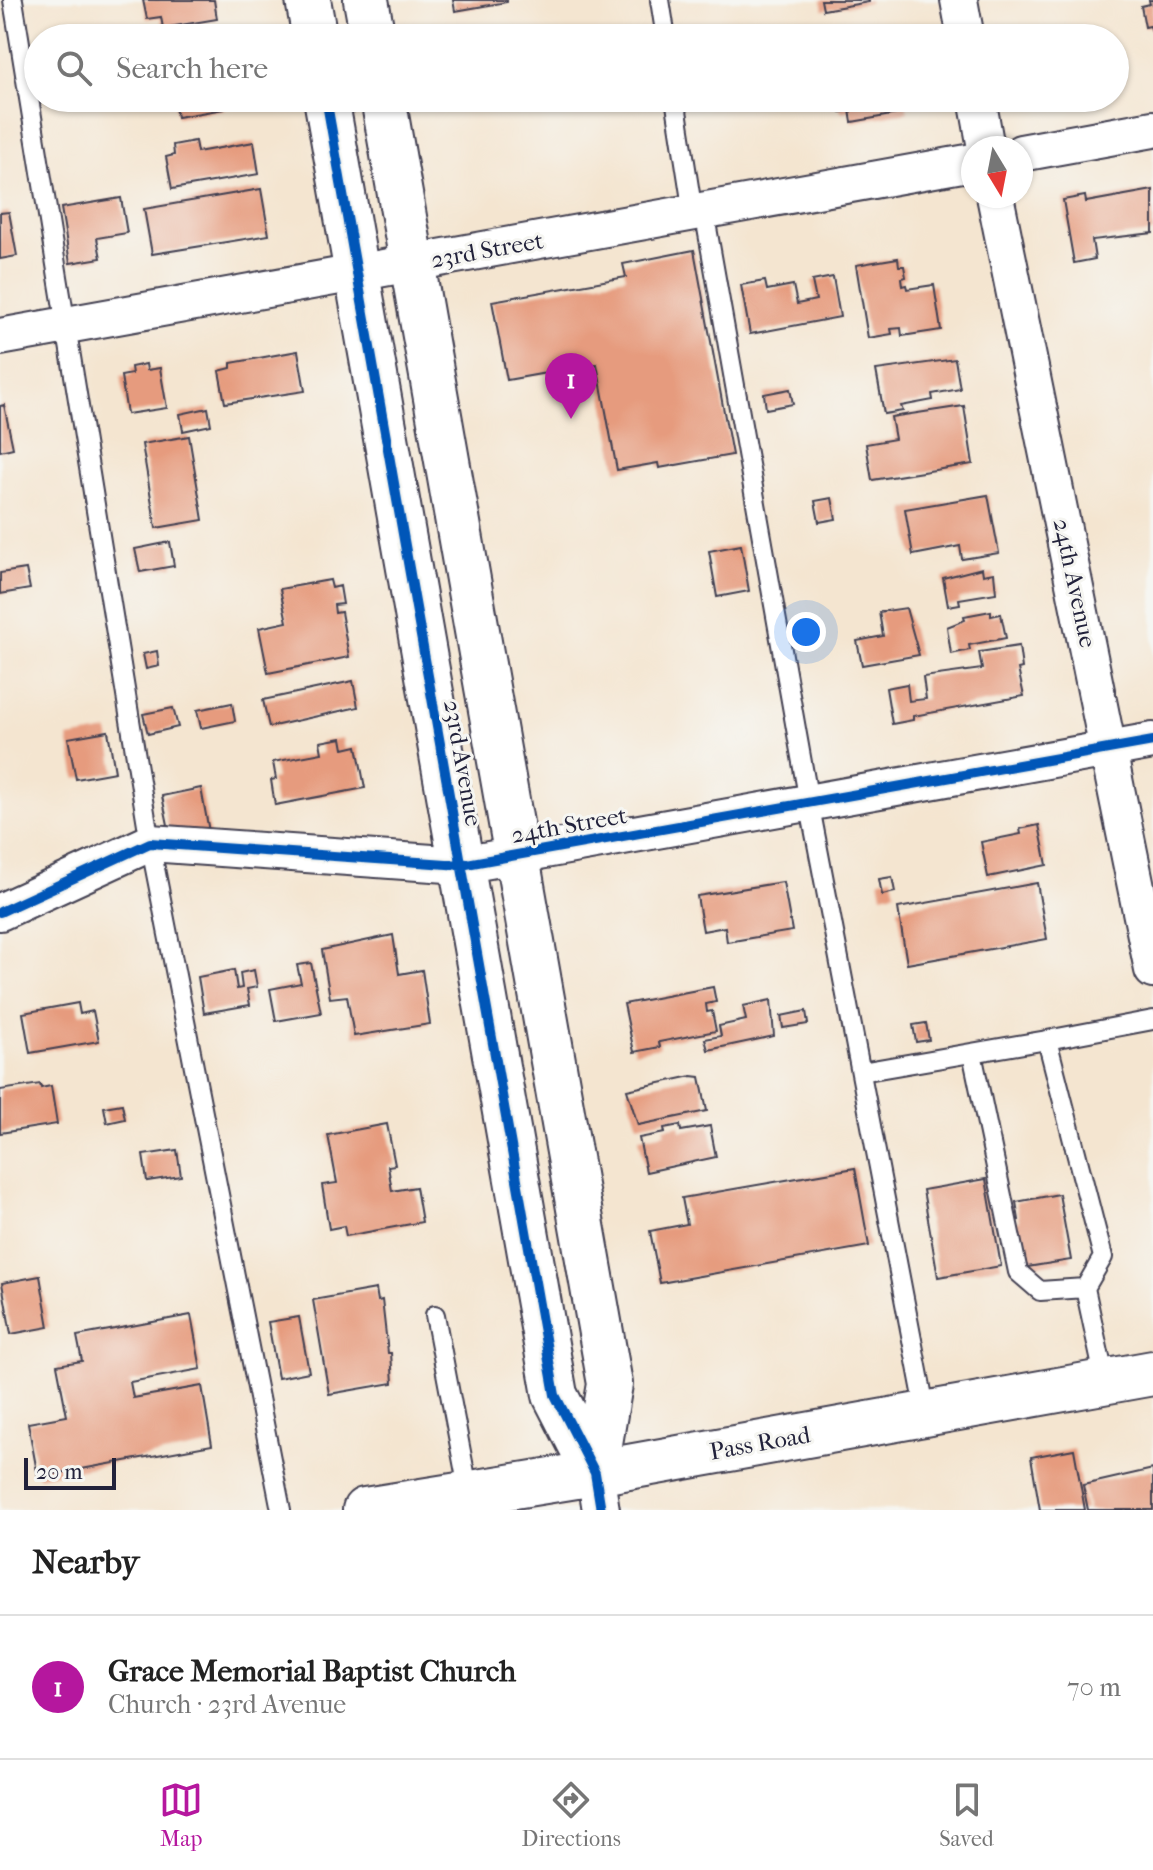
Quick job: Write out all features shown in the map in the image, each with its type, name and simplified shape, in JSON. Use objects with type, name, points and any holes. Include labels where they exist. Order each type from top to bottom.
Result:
[{"type":"street","points":[[308,0],[312,24]]},
{"type":"street","points":[[366,0],[370,24]]},
{"type":"street","points":[[959,0],[963,24]]},
{"type":"street","name":"23rd Avenue","points":[[328,112],[555,1395],[598,1492]]},
{"type":"street","name":"23rd Avenue","points":[[385,112],[610,1384],[598,1492]]},
{"type":"street","points":[[980,112],[984,136]]},
{"type":"street","points":[[1033,151],[1153,129]]},
{"type":"street","name":"23rd Street","points":[[0,337],[961,164]]},
{"type":"street","name":"24th Avenue","points":[[998,208],[1153,970]]},
{"type":"street","name":"24th Street","points":[[0,912],[150,843],[461,865],[1153,741]]},
{"type":"street","name":"Pass Road","points":[[365,1510],[469,1494],[598,1492],[926,1413],[1153,1373]]},
{"type":"lane","points":[[13,0],[24,72]]},
{"type":"lane","points":[[660,0],[664,24]]},
{"type":"lane","points":[[30,112],[150,843],[281,1510]]},
{"type":"lane","points":[[678,112],[926,1413]]},
{"type":"lane","points":[[861,1072],[1153,1020]]},
{"type":"lane","points":[[1047,1040],[1103,1257],[1085,1288],[1105,1381]]},
{"type":"lane","points":[[972,1053],[1018,1272],[1040,1291],[1085,1288]]},
{"type":"lane","points":[[435,1315],[469,1494]]},
{"type":"building","points":[[143,0],[214,0],[217,19],[162,24],[161,17],[147,19]]},
{"type":"building","points":[[453,0],[507,0],[507,2],[455,11]]},
{"type":"building","points":[[821,0],[869,0],[869,2],[823,10]]},
{"type":"building","points":[[1149,0],[1153,0],[1153,34],[1150,26],[1145,27],[1141,6],[1150,4]]},
{"type":"building","points":[[176,112],[206,112],[177,117]]},
{"type":"building","points":[[850,112],[908,112],[852,122]]},
{"type":"building","points":[[195,141],[197,152],[254,142],[259,174],[172,189],[166,157],[174,155],[173,145]]},
{"type":"building","points":[[261,189],[269,235],[152,254],[144,209]]},
{"type":"building","points":[[1153,190],[1153,233],[1092,240],[1095,259],[1074,263],[1063,200],[1085,196],[1086,202]]},
{"type":"building","points":[[121,198],[127,233],[97,238],[101,258],[70,263],[61,208]]},
{"type":"building","points":[[9,212],[17,256],[0,259],[0,213]]},
{"type":"building","points":[[694,250],[732,455],[659,468],[658,463],[617,470],[597,364],[507,380],[492,301],[626,277],[623,264]]},
{"type":"building","points":[[898,258],[899,266],[904,266],[906,277],[901,278],[902,286],[906,285],[907,289],[934,285],[941,330],[902,336],[901,328],[891,329],[892,334],[868,338],[856,265]]},
{"type":"building","points":[[833,277],[840,317],[750,334],[741,285],[765,281],[767,290],[793,285],[797,304],[816,300],[812,281]]},
{"type":"building","points":[[298,351],[305,391],[225,403],[219,371],[231,368],[231,363]]},
{"type":"building","points":[[955,359],[960,389],[932,394],[933,400],[901,406],[903,411],[884,414],[876,370]]},
{"type":"building","points":[[146,364],[147,370],[160,368],[167,408],[127,414],[121,376],[132,374],[131,367]]},
{"type":"building","points":[[790,389],[793,404],[766,409],[764,394]]},
{"type":"building","points":[[4,405],[13,448],[0,451],[0,406]]},
{"type":"building","points":[[964,406],[973,464],[872,480],[866,444],[895,439],[891,417]]},
{"type":"building","points":[[208,408],[211,425],[183,431],[180,414]]},
{"type":"building","points":[[189,436],[203,520],[156,528],[142,444]]},
{"type":"building","points":[[988,495],[999,553],[962,559],[960,546],[913,555],[905,509]]},
{"type":"building","points":[[832,498],[836,519],[819,522],[815,501]]},
{"type":"building","points":[[170,542],[174,566],[140,572],[135,549]]},
{"type":"building","points":[[741,545],[749,591],[717,597],[709,551]]},
{"type":"building","points":[[982,568],[983,575],[994,573],[996,593],[959,599],[960,604],[948,606],[943,578]]},
{"type":"building","points":[[26,569],[30,589],[0,594],[0,573]]},
{"type":"building","points":[[330,580],[332,588],[340,586],[343,604],[334,605],[335,613],[341,612],[349,657],[268,673],[259,628],[287,622],[280,589]]},
{"type":"building","points":[[906,608],[919,655],[862,665],[857,641],[883,636],[879,612]]},
{"type":"building","points":[[991,611],[991,616],[1001,614],[1006,638],[969,645],[970,650],[951,654],[947,627],[965,620],[964,616]]},
{"type":"building","points":[[1019,646],[1022,668],[1018,669],[1024,696],[913,716],[913,720],[892,724],[886,688],[907,684],[909,701],[926,699],[923,677],[982,669],[979,652]]},
{"type":"building","points":[[157,651],[159,666],[146,669],[143,654]]},
{"type":"building","points":[[353,681],[358,707],[269,727],[263,700]]},
{"type":"building","points":[[232,703],[235,721],[201,728],[197,710]]},
{"type":"building","points":[[173,708],[178,727],[148,734],[143,714]]},
{"type":"building","points":[[108,731],[115,772],[76,779],[68,738]]},
{"type":"building","points":[[342,738],[344,749],[357,746],[365,788],[275,805],[271,780],[276,779],[273,762],[322,753],[320,742]]},
{"type":"building","points":[[201,788],[210,837],[172,844],[162,796]]},
{"type":"building","points":[[1039,825],[1047,865],[988,877],[981,842],[1021,834],[1020,829]]},
{"type":"building","points":[[892,877],[895,892],[882,895],[879,879]]},
{"type":"building","points":[[783,882],[792,931],[727,942],[725,927],[703,931],[697,896]]},
{"type":"building","points":[[1037,883],[1047,939],[907,964],[898,908]]},
{"type":"building","points":[[393,935],[399,974],[422,970],[430,1024],[354,1036],[347,996],[330,998],[322,950]]},
{"type":"building","points":[[311,963],[321,1013],[276,1021],[270,989],[301,983],[297,965]]},
{"type":"building","points":[[234,970],[237,989],[242,988],[240,973],[254,970],[257,987],[247,989],[250,1005],[204,1013],[198,977]]},
{"type":"building","points":[[713,987],[716,1002],[706,1004],[707,1012],[712,1011],[716,1031],[659,1042],[660,1047],[634,1052],[624,1004]]},
{"type":"building","points":[[771,1000],[774,1036],[708,1050],[705,1039],[721,1036],[719,1026],[746,1020],[743,1006]]},
{"type":"building","points":[[78,1003],[80,1014],[93,1011],[99,1041],[30,1053],[23,1013]]},
{"type":"building","points":[[806,1011],[808,1024],[783,1028],[781,1016]]},
{"type":"building","points":[[926,1023],[929,1040],[916,1042],[913,1025]]},
{"type":"building","points":[[700,1077],[707,1111],[638,1125],[627,1090]]},
{"type":"building","points":[[40,1084],[41,1088],[51,1086],[57,1124],[0,1133],[0,1090]]},
{"type":"building","points":[[122,1104],[125,1119],[107,1123],[104,1107]]},
{"type":"building","points":[[387,1124],[395,1165],[388,1166],[392,1191],[416,1187],[422,1222],[346,1236],[344,1226],[329,1229],[322,1185],[337,1183],[328,1135]]},
{"type":"building","points":[[680,1125],[681,1131],[710,1126],[716,1157],[646,1172],[639,1138],[665,1133],[664,1128]]},
{"type":"building","points":[[177,1150],[181,1176],[147,1181],[143,1155]]},
{"type":"building","points":[[855,1168],[869,1246],[660,1283],[650,1231],[687,1224],[682,1198]]},
{"type":"building","points":[[986,1179],[1001,1266],[938,1277],[923,1190]]},
{"type":"building","points":[[1059,1194],[1071,1260],[1027,1267],[1015,1221],[1019,1220],[1016,1202]]},
{"type":"building","points":[[40,1276],[49,1327],[11,1334],[2,1283]]},
{"type":"building","points":[[376,1289],[378,1301],[382,1300],[393,1383],[329,1394],[313,1300]]},
{"type":"building","points":[[191,1315],[201,1369],[130,1382],[133,1398],[202,1386],[212,1445],[38,1477],[28,1423],[67,1416],[57,1365],[82,1361],[77,1336]]},
{"type":"building","points":[[299,1317],[309,1372],[278,1378],[268,1322]]},
{"type":"building","points":[[1074,1449],[1085,1510],[1040,1510],[1031,1457]]},
{"type":"building","points":[[1153,1469],[1153,1510],[1088,1510],[1083,1485]]},
{"type":"cycle path","points":[[328,112],[555,1395],[595,1473],[601,1510]]},
{"type":"cycle path","points":[[0,912],[150,843],[461,865],[1153,741]]},
{"type":"place","name":"Grace Memorial Baptist Church","points":[[571,419]]}]
